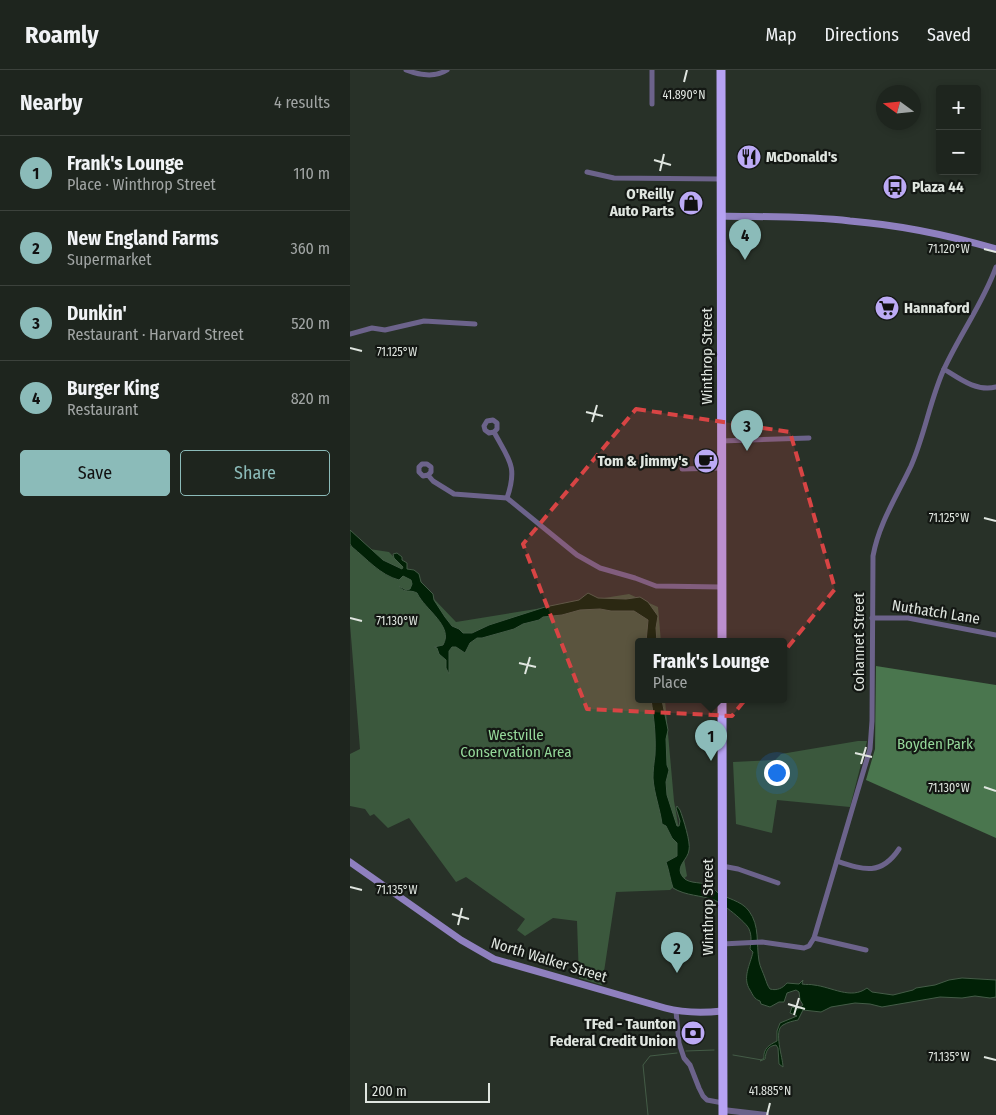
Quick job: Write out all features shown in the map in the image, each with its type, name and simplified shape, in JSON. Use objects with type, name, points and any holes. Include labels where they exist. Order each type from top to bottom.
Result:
[{"type":"highway","name":"Winthrop Street","points":[[721,70],[722,638]]},
{"type":"highway","name":"Winthrop Street","points":[[722,703],[723,1109]]},
{"type":"main road","points":[[721,216],[775,216],[850,220],[936,233],[996,249]]},
{"type":"main road","name":"North Walker Street","points":[[350,862],[466,944],[494,959],[676,1011],[722,1012]]},
{"type":"street","points":[[406,70],[432,75],[447,70]]},
{"type":"street","points":[[652,70],[652,104]]},
{"type":"street","points":[[587,172],[614,178],[721,179]]},
{"type":"street","name":"Cohannet Street","points":[[814,938],[870,749],[872,721],[873,556],[879,531],[922,440],[944,370],[982,300],[996,267]]},
{"type":"street","points":[[350,334],[372,328],[385,330],[424,321],[474,324]]},
{"type":"street","points":[[944,370],[978,387],[996,387]]},
{"type":"street","points":[[494,432],[512,468],[513,479],[507,498]]},
{"type":"street","points":[[721,441],[808,438]]},
{"type":"street","points":[[682,469],[721,468]]},
{"type":"street","points":[[428,475],[433,481],[454,494],[507,498],[577,554],[600,568],[635,578],[652,586],[722,587]]},
{"type":"street","name":"Nuthatch Lane","points":[[872,618],[908,618],[996,635]]},
{"type":"street","points":[[837,861],[863,869],[872,869],[881,867],[891,861],[899,849]]},
{"type":"street","points":[[722,866],[738,869],[778,883]]},
{"type":"street","points":[[722,944],[761,942],[804,948],[809,946],[814,938],[866,950]]},
{"type":"street","points":[[676,1011],[679,1043],[684,1058],[692,1070],[703,1096],[723,1109],[766,1115]]},
{"type":"highlighted area","points":[[636,409],[790,432],[835,589],[732,716],[587,709],[523,544]]},
{"type":"green space","name":"Westville Conservation Area","points":[[350,546],[389,552],[456,622],[629,594],[658,607],[661,638],[635,638],[635,703],[665,703],[674,801],[687,876],[670,890],[616,892],[602,985],[579,978],[577,921],[553,918],[525,936],[517,930],[525,919],[466,877],[456,882],[409,818],[388,828],[374,814],[370,816],[365,809],[350,806],[350,754],[360,749],[350,624]]},
{"type":"green space","name":"Boyden Park","points":[[876,666],[996,685],[996,838],[866,780],[875,749]]},
{"type":"green space","points":[[867,741],[850,807],[777,800],[772,833],[736,824],[733,762],[775,760],[781,754]]},
{"type":"shaded area","points":[[350,530],[383,560],[402,569],[403,567],[394,558],[393,554],[397,553],[407,563],[407,569],[414,570],[419,574],[421,582],[433,594],[434,600],[452,626],[463,633],[472,633],[489,625],[545,607],[579,600],[588,593],[598,598],[626,599],[640,597],[648,602],[658,616],[657,638],[646,638],[648,620],[634,611],[580,610],[562,615],[543,617],[514,629],[477,638],[470,643],[465,653],[456,647],[452,647],[449,651],[449,674],[446,668],[446,660],[439,654],[437,648],[434,647],[443,645],[445,631],[442,625],[417,593],[405,591],[399,586],[406,590],[410,589],[411,580],[403,576],[399,580],[392,578],[374,566],[350,544]]},
{"type":"shaded area","points":[[651,703],[663,703],[668,730],[666,739],[667,765],[669,770],[666,782],[667,795],[677,826],[679,826],[680,821],[677,806],[680,810],[689,842],[688,853],[680,868],[681,874],[686,880],[711,886],[717,892],[746,907],[755,923],[759,963],[770,989],[780,989],[787,983],[799,984],[803,980],[802,984],[821,986],[841,992],[854,993],[867,988],[872,992],[893,995],[962,978],[996,980],[996,997],[940,997],[882,1007],[855,1003],[831,1007],[821,1012],[803,1010],[798,1020],[787,1023],[780,1028],[779,1038],[783,1067],[779,1064],[778,1048],[776,1045],[769,1048],[765,1059],[760,1061],[764,1058],[764,1052],[767,1048],[777,1041],[777,1031],[780,1023],[797,1016],[790,1013],[792,1007],[798,1009],[803,1005],[799,992],[796,990],[787,993],[784,1002],[779,1002],[770,1007],[761,1004],[753,995],[747,981],[747,971],[753,952],[750,949],[750,932],[744,922],[709,898],[683,893],[673,888],[666,862],[677,856],[677,843],[666,826],[662,824],[655,790],[653,778],[655,755]]},
{"type":"waterway","points":[[686,1051],[714,1050]]},
{"type":"waterway","points":[[648,1115],[643,1065],[650,1056],[677,1053]]},
{"type":"waterway","points":[[733,1055],[762,1060]]},
{"type":"place","name":"McDonald's","points":[[749,157]]},
{"type":"place","name":"Plaza 44","points":[[895,187]]},
{"type":"place","name":"O'Reilly Auto Parts","points":[[691,203]]},
{"type":"place","name":"Burger King","points":[[745,260]]},
{"type":"place","name":"Hannaford","points":[[887,308]]},
{"type":"place","name":"Dunkin'","points":[[747,451]]},
{"type":"place","name":"Tom & Jimmy's","points":[[706,461]]},
{"type":"place","name":"Frank's Lounge","points":[[711,761]]},
{"type":"place","name":"New England Farms","points":[[677,973]]},
{"type":"place","name":"TFed - Taunton Federal Credit Union","points":[[693,1033]]}]
